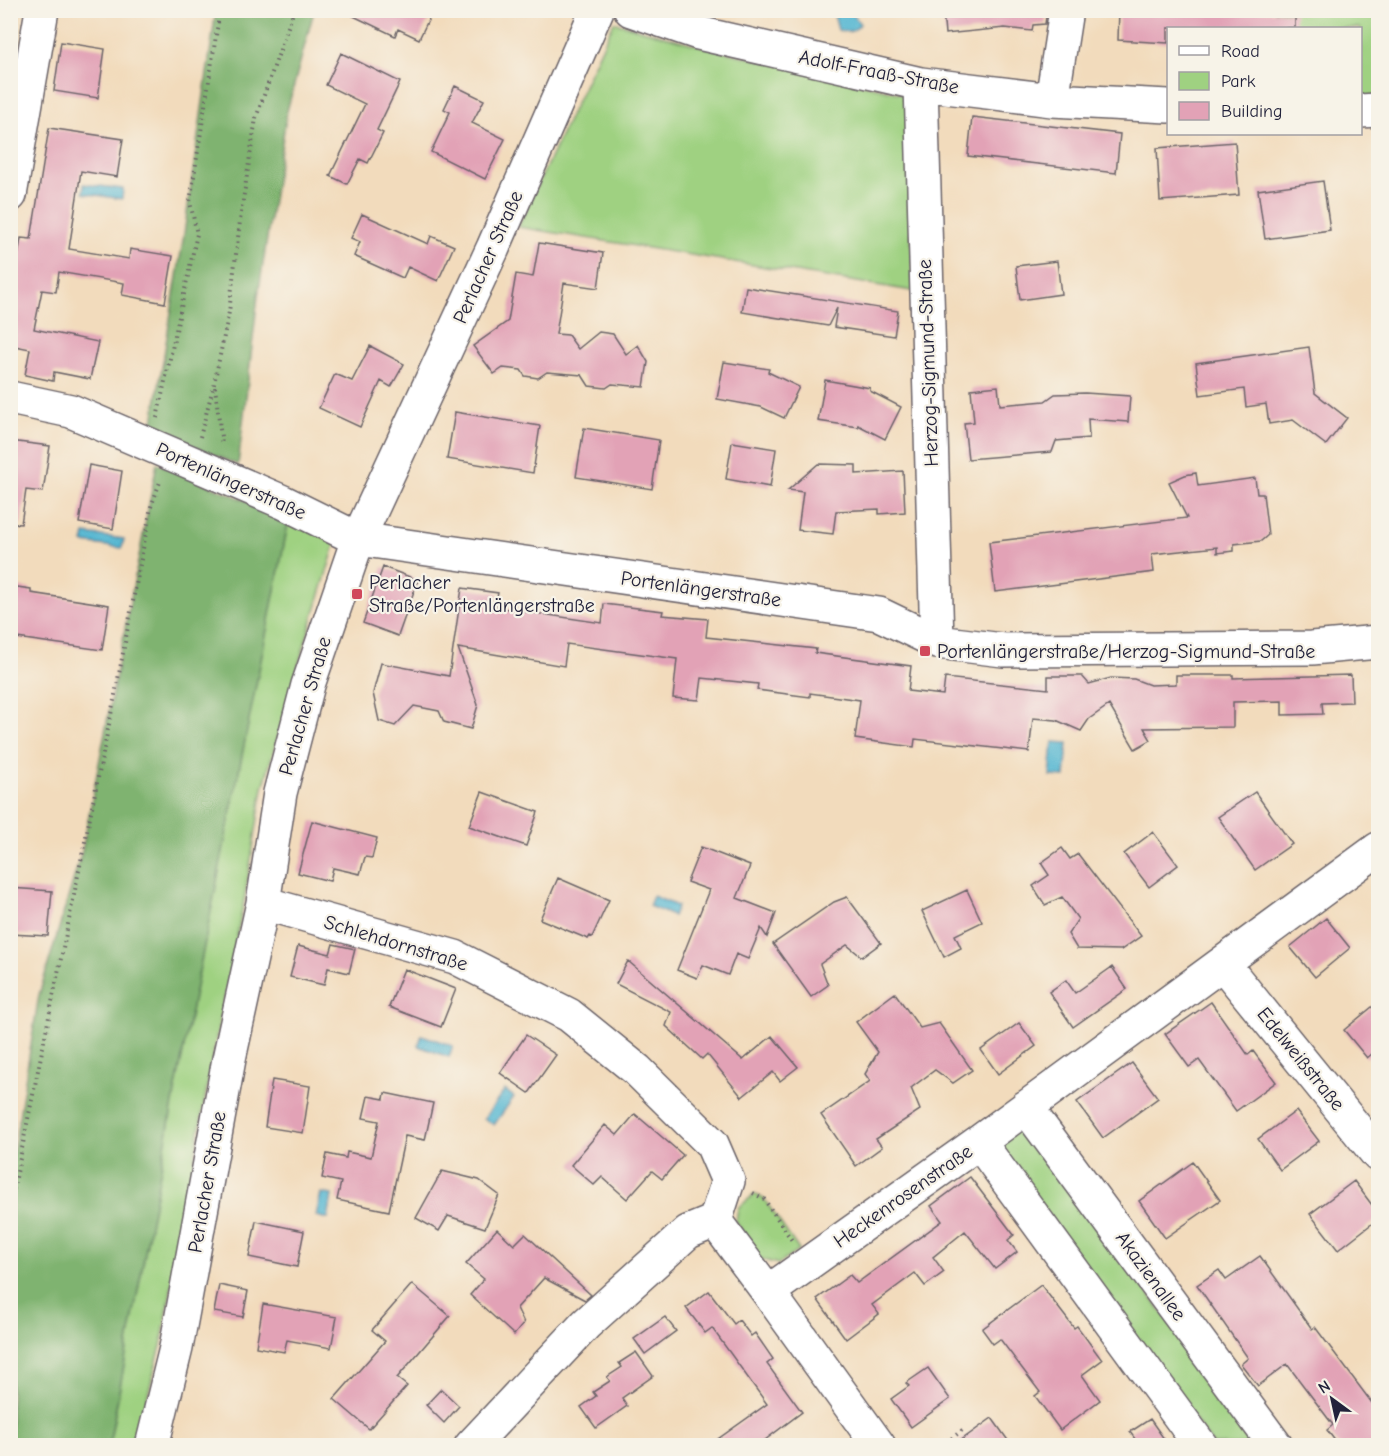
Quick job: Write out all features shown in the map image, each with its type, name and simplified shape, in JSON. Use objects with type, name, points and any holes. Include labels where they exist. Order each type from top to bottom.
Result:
[{"type":"street","points":[[10,195],[42,10]]},
{"type":"street","name":"Perlacher Straße","points":[[152,1446],[176,1348],[229,1059],[263,903],[280,794],[309,685],[358,539],[493,248],[597,10]]},
{"type":"street","name":"Adolf-Fraaß-Straße","points":[[632,10],[698,33],[921,84],[1052,100],[1167,106]]},
{"type":"street","points":[[1052,100],[1066,10]]},
{"type":"street","name":"Herzog-Sigmund-Straße","points":[[921,84],[937,642]]},
{"type":"street","points":[[1362,111],[1378,110]]},
{"type":"street","name":"Portenlängerstraße","points":[[10,398],[71,411],[283,502],[358,539],[879,614],[937,642],[1003,650],[1312,648],[1378,642]]},
{"type":"street","name":"Heckenrosenstraße","points":[[768,1292],[979,1142],[1378,849]]},
{"type":"street","name":"Schlehdornstraße","points":[[263,903],[455,957],[569,1015],[637,1070],[712,1144],[728,1181]]},
{"type":"street","name":"Edelweißstraße","points":[[1223,964],[1378,1155]]},
{"type":"street","name":"Akazienallee","points":[[1026,1107],[1276,1446]]},
{"type":"street","points":[[979,1142],[1201,1446]]},
{"type":"street","points":[[471,1446],[586,1324],[688,1232],[715,1221],[728,1181]]},
{"type":"street","points":[[715,1221],[879,1446]]},
{"type":"path","points":[[172,454],[197,234],[190,202],[220,10]]},
{"type":"path","points":[[228,478],[218,427],[214,384],[229,312],[256,118],[294,10]]},
{"type":"path","points":[[10,1207],[114,700],[151,507],[172,454],[214,384]]},
{"type":"path","points":[[728,1181],[764,1199],[808,1263]]},
{"type":"path","points":[[942,1446],[965,1428]]},
{"type":"green space","points":[[216,11],[314,11],[287,111],[258,296],[238,465],[152,428],[184,234]]},
{"type":"green space","points":[[1275,11],[1378,11],[1378,96],[1362,96],[1362,27],[1275,27]]},
{"type":"green space","points":[[614,22],[708,48],[907,95],[913,291],[518,227]]},
{"type":"green space","points":[[157,463],[289,519],[176,1087],[109,1445],[11,1446],[11,1166],[39,995],[82,851]]},
{"type":"green space","points":[[289,519],[336,542],[263,788],[161,1346],[134,1445],[109,1446],[176,1087]]},
{"type":"green space","points":[[1017,1130],[1025,1130],[1262,1445],[1213,1445],[1003,1154],[1003,1142]]},
{"type":"green space","points":[[755,1194],[764,1199],[799,1250],[778,1264],[760,1259],[736,1222],[738,1208]]},
{"type":"water","points":[[833,11],[851,11],[860,24],[850,32],[838,30]]},
{"type":"water","points":[[84,184],[123,189],[122,199],[83,193]]},
{"type":"water","points":[[85,534],[124,539],[122,548],[83,543]]},
{"type":"water","points":[[1053,742],[1068,743],[1065,777],[1050,776]]},
{"type":"water","points":[[653,896],[677,906],[673,916],[649,906]]},
{"type":"water","points":[[422,1035],[453,1046],[449,1057],[418,1046]]},
{"type":"water","points":[[505,1090],[514,1097],[494,1125],[484,1118]]},
{"type":"water","points":[[321,1193],[332,1195],[328,1219],[316,1216]]},
{"type":"building","points":[[341,10],[433,10],[419,39],[398,29],[395,36]]},
{"type":"building","points":[[943,10],[1046,10],[1046,17],[1045,24],[1033,25],[1032,31],[1005,28],[945,34]]},
{"type":"building","points":[[1119,10],[1239,10],[1295,13],[1295,27],[1167,27],[1167,43],[1118,40]]},
{"type":"building","points":[[61,42],[105,49],[98,98],[54,91]]},
{"type":"building","points":[[341,53],[400,82],[377,130],[383,133],[368,163],[360,159],[347,184],[330,176],[365,104],[326,85]]},
{"type":"building","points":[[455,86],[484,100],[472,123],[505,139],[485,179],[431,152],[450,112],[444,109]]},
{"type":"building","points":[[972,117],[1120,134],[1116,173],[968,156]]},
{"type":"building","points":[[49,128],[123,139],[117,177],[81,171],[69,249],[129,259],[130,249],[173,256],[165,303],[122,295],[124,283],[59,272],[56,292],[42,290],[34,329],[98,342],[90,379],[54,372],[53,381],[25,375],[30,349],[10,345],[10,323],[17,285],[13,285],[21,238],[31,239]]},
{"type":"building","points":[[1235,142],[1239,195],[1160,201],[1157,148]]},
{"type":"building","points":[[1323,181],[1330,230],[1265,239],[1258,190]]},
{"type":"building","points":[[362,214],[428,244],[431,236],[454,246],[438,281],[408,267],[403,278],[354,256],[360,242],[351,238]]},
{"type":"building","points":[[539,243],[603,253],[598,288],[564,283],[556,334],[568,335],[578,349],[599,332],[613,334],[626,354],[638,345],[648,362],[644,387],[612,384],[606,388],[589,386],[582,375],[547,372],[538,378],[525,376],[521,370],[503,368],[494,374],[473,346],[508,321],[516,274],[533,277]]},
{"type":"building","points":[[1057,261],[1061,294],[1020,300],[1016,266]]},
{"type":"building","points":[[746,287],[898,311],[894,336],[834,327],[837,308],[828,326],[742,312]]},
{"type":"building","points":[[370,346],[404,364],[391,387],[381,381],[360,427],[319,408],[335,374],[352,381]]},
{"type":"building","points":[[1309,347],[1315,393],[1347,418],[1326,445],[1293,420],[1269,424],[1266,404],[1246,407],[1244,389],[1200,395],[1196,363]]},
{"type":"building","points":[[724,362],[769,369],[768,372],[799,387],[784,418],[761,407],[717,399]]},
{"type":"building","points":[[825,380],[870,388],[870,391],[901,407],[885,439],[858,425],[858,427],[818,421]]},
{"type":"building","points":[[998,386],[1000,405],[1045,401],[1055,394],[1130,396],[1128,422],[1088,419],[1089,438],[1056,441],[1052,452],[968,459],[964,423],[974,422],[971,389]]},
{"type":"building","points":[[455,412],[540,426],[533,473],[447,459]]},
{"type":"building","points":[[584,428],[659,440],[652,489],[576,477]]},
{"type":"building","points":[[10,441],[50,446],[43,492],[26,490],[21,524],[10,523]]},
{"type":"building","points":[[732,442],[776,449],[770,487],[726,479]]},
{"type":"building","points":[[818,464],[856,465],[856,474],[903,471],[905,512],[879,514],[879,509],[836,511],[833,534],[798,530],[803,492],[788,490]]},
{"type":"building","points":[[89,465],[122,471],[113,529],[79,523]]},
{"type":"building","points":[[1196,473],[1198,486],[1255,478],[1257,494],[1263,494],[1268,535],[1261,541],[1234,544],[1234,551],[1217,553],[1217,547],[1152,554],[1154,572],[995,592],[989,542],[1187,518],[1169,482]]},
{"type":"building","points":[[383,567],[418,580],[398,636],[363,623]]},
{"type":"building","points":[[10,586],[31,589],[31,593],[109,605],[102,650],[10,637]]},
{"type":"building","points":[[462,588],[498,593],[495,607],[602,623],[604,604],[663,611],[662,615],[708,619],[706,637],[816,649],[815,653],[911,666],[908,691],[943,695],[945,678],[1048,689],[1048,676],[1082,676],[1089,684],[1111,678],[1134,679],[1150,685],[1176,684],[1176,675],[1233,675],[1233,678],[1351,675],[1352,702],[1322,703],[1323,714],[1282,715],[1282,701],[1233,702],[1233,727],[1144,728],[1151,740],[1135,749],[1109,705],[1089,719],[1081,731],[1056,720],[1033,718],[1029,752],[915,739],[914,747],[855,739],[860,700],[810,693],[810,697],[757,690],[758,684],[702,678],[699,700],[673,698],[677,659],[567,644],[564,666],[458,648],[478,705],[471,729],[444,722],[439,711],[414,706],[395,726],[379,721],[373,693],[381,663],[449,676]]},
{"type":"building","points":[[482,792],[538,812],[526,846],[469,826]]},
{"type":"building","points":[[1255,792],[1292,844],[1255,870],[1218,817]]},
{"type":"building","points":[[312,821],[377,838],[372,858],[365,857],[360,874],[333,868],[330,881],[298,873]]},
{"type":"building","points":[[1153,832],[1178,865],[1149,887],[1124,854]]},
{"type":"building","points":[[701,847],[750,866],[737,898],[776,913],[767,937],[761,928],[748,959],[736,954],[728,975],[703,965],[697,978],[677,970],[709,890],[687,882]]},
{"type":"building","points":[[1062,848],[1070,859],[1078,854],[1141,936],[1121,950],[1077,949],[1068,934],[1078,919],[1062,897],[1045,905],[1033,886],[1049,875],[1041,863]]},
{"type":"building","points":[[558,878],[609,900],[592,937],[588,939],[540,919]]},
{"type":"building","points":[[10,888],[52,891],[48,936],[10,934]]},
{"type":"building","points":[[967,890],[982,922],[955,935],[961,948],[944,957],[922,911]]},
{"type":"building","points":[[847,897],[881,943],[862,957],[847,945],[820,964],[828,985],[811,997],[773,944],[834,902]]},
{"type":"building","points":[[1326,918],[1350,948],[1315,977],[1290,947]]},
{"type":"building","points":[[333,944],[355,949],[349,973],[328,968],[324,985],[290,977],[298,946],[330,954]]},
{"type":"building","points":[[628,961],[743,1060],[772,1036],[798,1067],[780,1081],[773,1072],[742,1097],[707,1054],[702,1059],[666,1026],[671,1012],[616,984]]},
{"type":"building","points":[[1112,967],[1127,989],[1073,1027],[1049,992],[1066,980],[1075,993]]},
{"type":"building","points":[[404,969],[456,989],[441,1027],[389,1007]]},
{"type":"building","points":[[895,993],[920,1028],[939,1023],[972,1070],[953,1083],[935,1070],[911,1088],[920,1110],[876,1139],[882,1147],[856,1166],[821,1115],[870,1081],[865,1074],[878,1052],[856,1022]]},
{"type":"building","points":[[1211,1002],[1248,1055],[1253,1051],[1276,1082],[1236,1111],[1199,1060],[1189,1067],[1165,1034]]},
{"type":"building","points":[[1378,1002],[1378,1049],[1367,1058],[1344,1030]]},
{"type":"building","points":[[1019,1023],[1036,1046],[998,1074],[981,1050]]},
{"type":"building","points":[[526,1035],[556,1055],[529,1093],[500,1073]]},
{"type":"building","points":[[1132,1063],[1158,1098],[1103,1138],[1077,1102]]},
{"type":"building","points":[[272,1080],[310,1086],[303,1133],[265,1127]]},
{"type":"building","points":[[385,1093],[433,1103],[425,1140],[405,1136],[389,1211],[337,1200],[341,1182],[322,1178],[327,1154],[346,1158],[347,1152],[371,1157],[379,1121],[363,1118],[368,1096],[384,1099]]},
{"type":"building","points":[[1296,1111],[1319,1141],[1280,1170],[1258,1139]]},
{"type":"building","points":[[635,1114],[683,1155],[662,1179],[652,1171],[627,1199],[602,1177],[594,1185],[571,1165],[605,1125],[617,1135]]},
{"type":"building","points":[[1193,1162],[1220,1200],[1165,1238],[1139,1201]]},
{"type":"building","points":[[442,1171],[479,1180],[499,1195],[485,1228],[448,1216],[439,1231],[416,1218]]},
{"type":"building","points":[[970,1177],[1014,1235],[1008,1240],[1017,1252],[995,1269],[965,1231],[933,1257],[944,1272],[925,1286],[915,1273],[872,1305],[879,1314],[846,1339],[817,1299],[850,1275],[857,1283],[942,1221],[931,1206]]},
{"type":"building","points":[[1354,1181],[1378,1213],[1378,1219],[1338,1250],[1310,1214]]},
{"type":"building","points":[[256,1221],[304,1231],[297,1267],[249,1257]]},
{"type":"building","points":[[497,1229],[514,1245],[525,1234],[591,1295],[585,1300],[544,1278],[517,1308],[524,1323],[514,1335],[470,1295],[484,1279],[466,1264]]},
{"type":"building","points":[[1260,1256],[1312,1329],[1315,1327],[1378,1411],[1378,1439],[1370,1446],[1339,1446],[1327,1430],[1333,1425],[1287,1364],[1258,1386],[1241,1364],[1248,1358],[1197,1285],[1219,1270],[1226,1280]]},
{"type":"building","points":[[412,1284],[450,1316],[397,1378],[407,1386],[369,1429],[334,1399],[385,1341],[372,1330]]},
{"type":"building","points":[[219,1285],[248,1291],[243,1317],[214,1312]]},
{"type":"building","points":[[1041,1285],[1074,1328],[1077,1326],[1102,1360],[1082,1375],[1100,1400],[1060,1430],[1035,1396],[1040,1392],[1000,1339],[993,1344],[982,1329]]},
{"type":"building","points":[[709,1291],[734,1324],[739,1320],[751,1336],[755,1333],[773,1359],[767,1364],[802,1412],[757,1446],[708,1446],[767,1404],[712,1328],[705,1333],[686,1308]]},
{"type":"building","points":[[263,1304],[337,1317],[331,1348],[287,1340],[284,1352],[256,1347]]},
{"type":"building","points":[[665,1317],[676,1331],[645,1354],[634,1339]]},
{"type":"building","points":[[636,1352],[653,1376],[622,1398],[627,1406],[596,1428],[581,1407],[596,1396],[593,1392],[610,1381],[607,1377],[622,1367],[619,1363]]},
{"type":"building","points":[[928,1368],[950,1399],[911,1427],[891,1399],[909,1386],[906,1383]]},
{"type":"building","points":[[441,1389],[459,1406],[444,1423],[426,1405]]},
{"type":"building","points":[[992,1418],[1012,1446],[953,1446]]},
{"type":"building","points":[[1150,1419],[1169,1446],[1140,1446],[1130,1432]]},
{"type":"place","name":"Perlacher Straße/Portenlängerstraße","points":[[357,594]]},
{"type":"place","name":"Portenlängerstraße/Herzog-Sigmund-Straße","points":[[925,651]]}]
